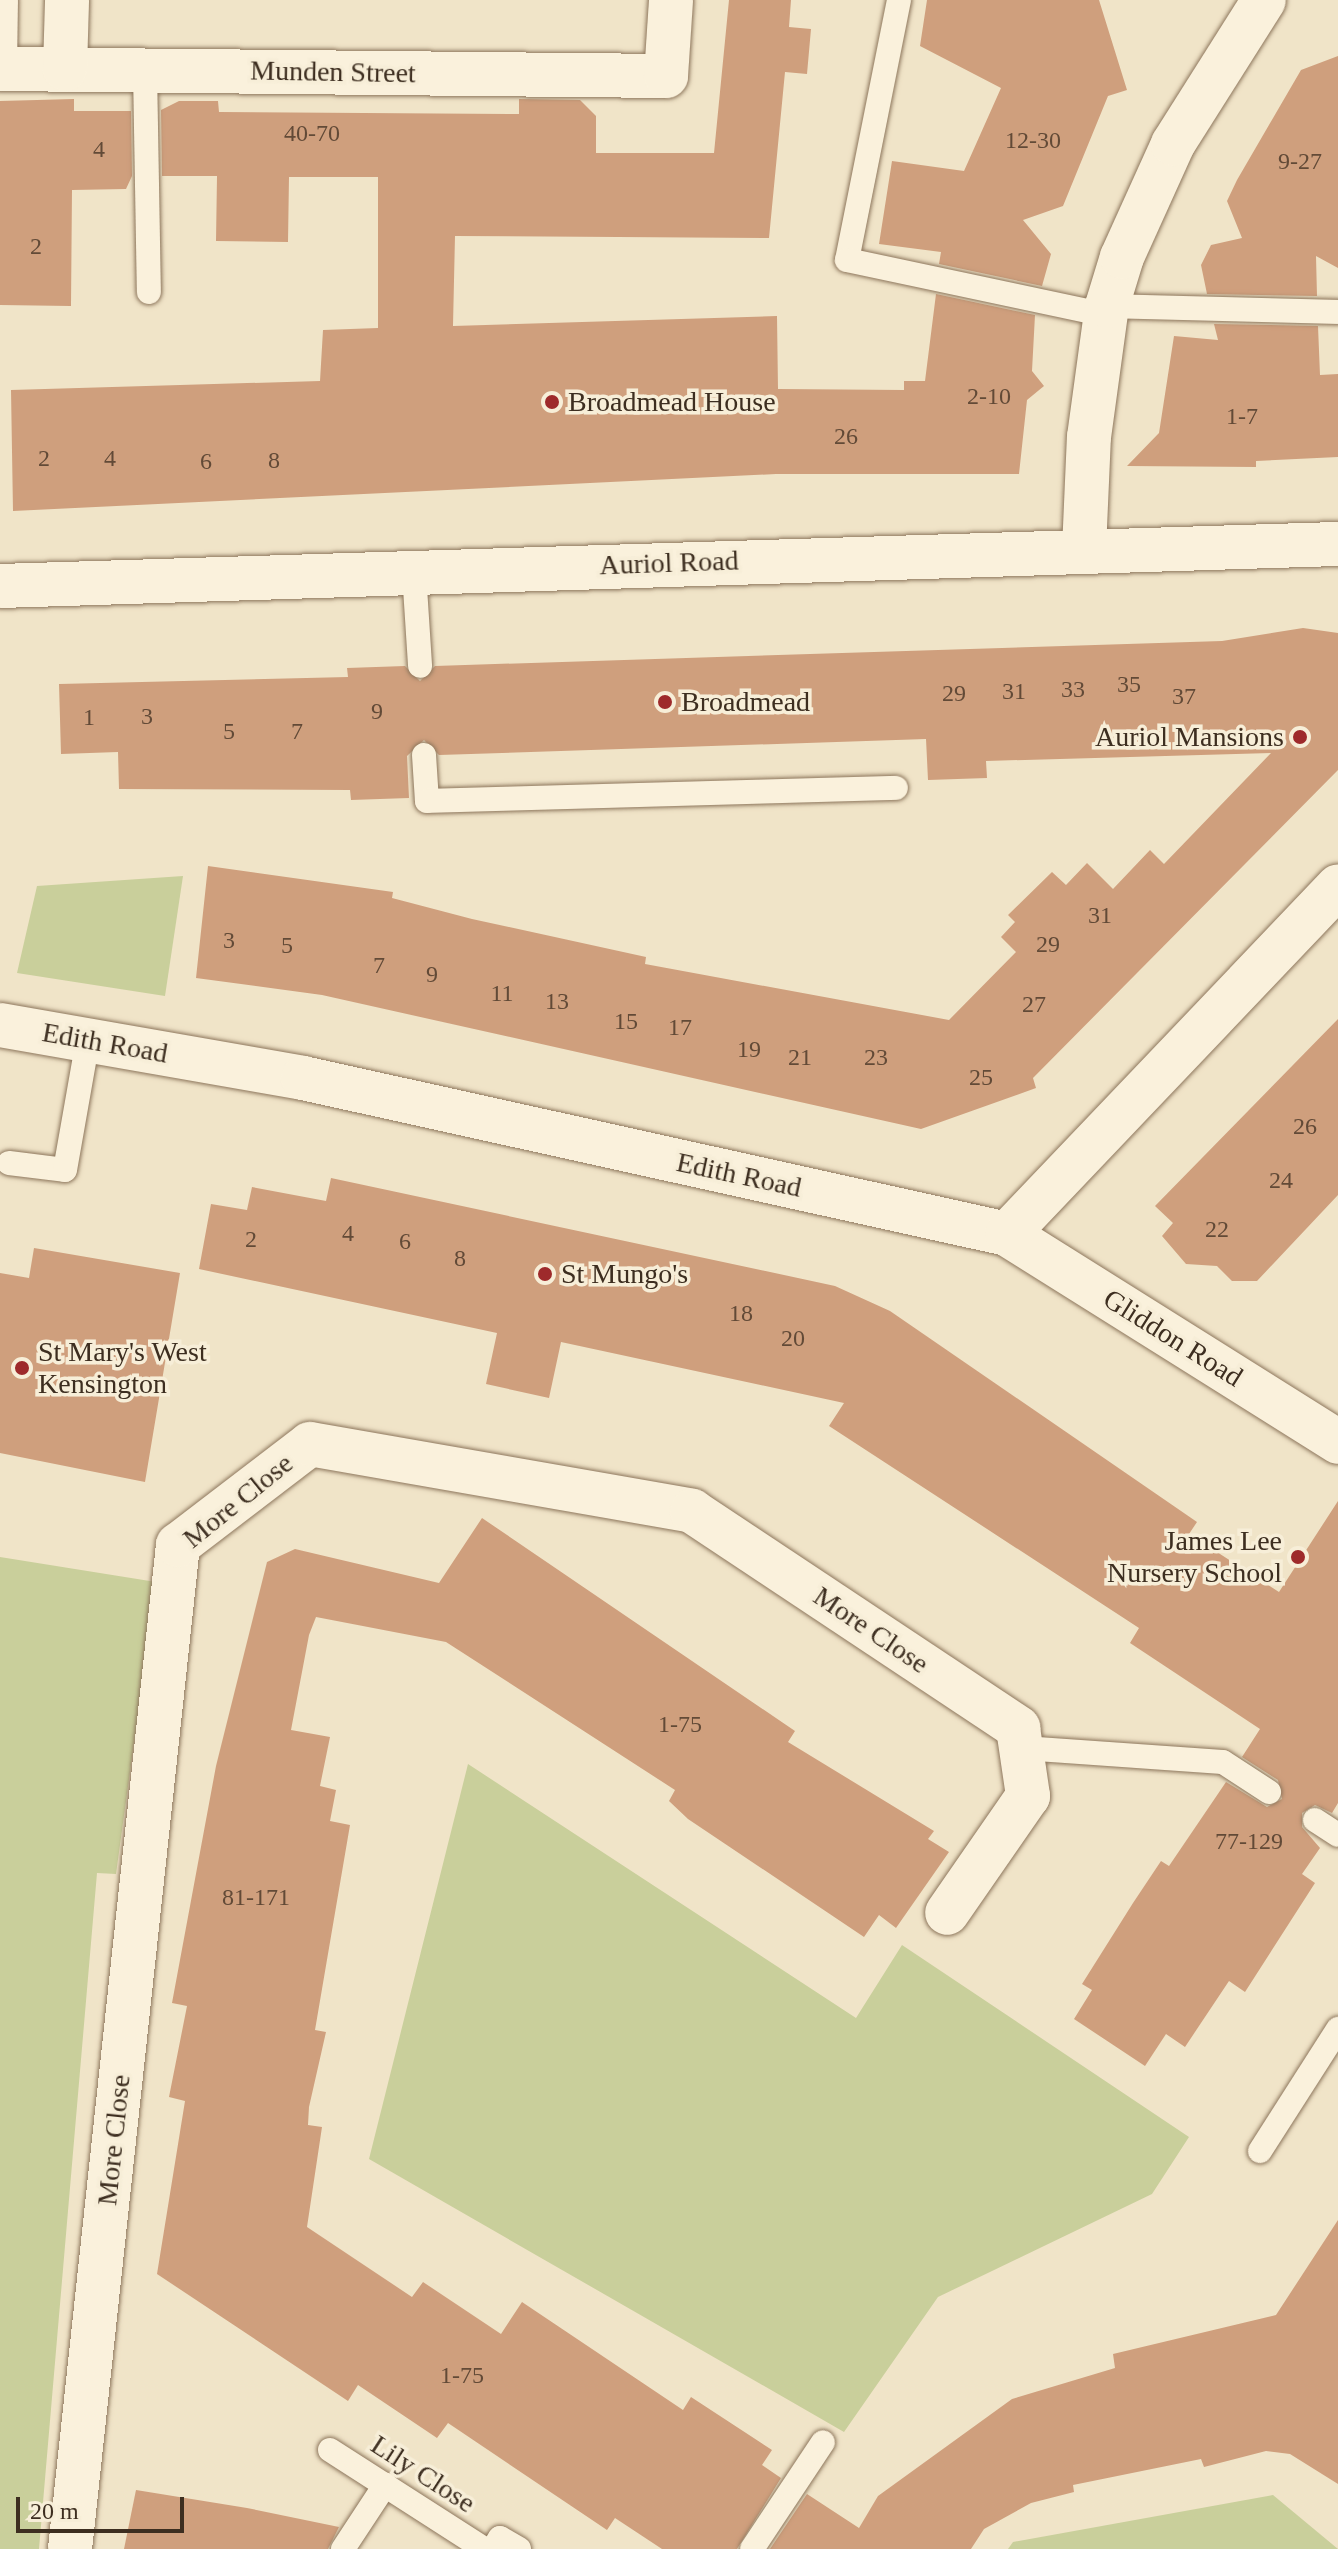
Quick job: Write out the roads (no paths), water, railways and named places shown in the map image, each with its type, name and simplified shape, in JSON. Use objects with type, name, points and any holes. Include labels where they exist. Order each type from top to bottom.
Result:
[{"type":"street","points":[[65,69],[67,0]]},
{"type":"street","name":"Munden Street","points":[[2,69],[666,76],[671,0]]},
{"type":"street","points":[[1084,550],[1106,310],[1146,196],[1264,0]]},
{"type":"street","name":"Auriol Road","points":[[0,586],[1338,544]]},
{"type":"street","points":[[1007,1234],[1338,887]]},
{"type":"street","name":"Edith Road","points":[[0,1025],[303,1078],[1007,1234]]},
{"type":"street","name":"Gliddon Road","points":[[1007,1234],[1338,1442]]},
{"type":"street","name":"More Close","points":[[70,2549],[178,1545],[310,1444],[692,1511],[1018,1728],[1028,1796],[947,1913]]},
{"type":"lane","points":[[2,69],[6,0]]},
{"type":"lane","points":[[899,0],[847,260],[1106,310],[1338,312]]},
{"type":"lane","points":[[145,70],[149,292]]},
{"type":"lane","points":[[414,572],[420,666]]},
{"type":"lane","points":[[424,755],[427,801],[896,788]]},
{"type":"lane","points":[[9,1163],[65,1170],[88,1040]]},
{"type":"lane","points":[[1023,1748],[1223,1762],[1269,1792]]},
{"type":"lane","points":[[1315,1820],[1338,1835]]},
{"type":"lane","points":[[1260,2151],[1338,2029]]},
{"type":"lane","points":[[752,2549],[823,2442]]},
{"type":"lane","name":"Lily Close","points":[[330,2450],[484,2549]]},
{"type":"lane","points":[[343,2549],[385,2485]]},
{"type":"lane","name":"Lily Close","points":[[493,2549],[500,2538],[519,2549]]},
{"type":"place","name":"Broadmead House","points":[[552,402]]},
{"type":"place","name":"Broadmead","points":[[665,702]]},
{"type":"place","name":"Auriol Mansions","points":[[1300,737]]},
{"type":"place","name":"St Mungo's","points":[[545,1274]]},
{"type":"place","name":"St Mary's West Kensington","points":[[22,1368]]},
{"type":"place","name":"James Lee Nursery School","points":[[1298,1557]]}]
